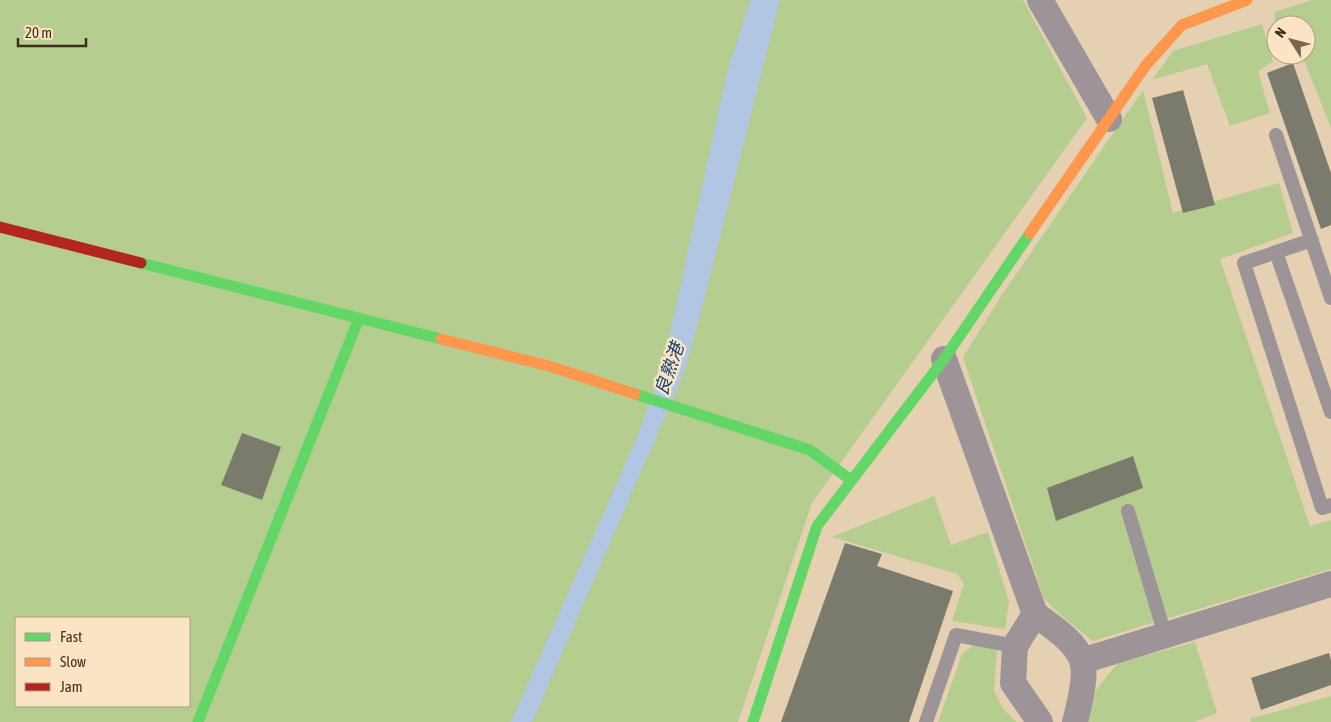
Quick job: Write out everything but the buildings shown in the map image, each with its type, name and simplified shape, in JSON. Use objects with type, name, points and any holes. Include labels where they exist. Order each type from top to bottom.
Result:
[{"type":"street","points":[[1040,0],[1109,119]]},
{"type":"street","points":[[753,722],[817,526],[944,359],[1146,65],[1182,25],[1247,0]]},
{"type":"street","points":[[0,227],[549,366],[810,450],[851,480]]},
{"type":"street","points":[[198,722],[359,318]]},
{"type":"street","points":[[944,359],[1035,614],[1068,640],[1082,661],[1083,686],[1076,717],[1039,721],[1013,683],[1015,646],[1035,614]]},
{"type":"street","points":[[1082,661],[1331,584]]},
{"type":"lane","points":[[1276,135],[1331,298]]},
{"type":"lane","points":[[1312,240],[1244,263],[1322,508],[1331,505]]},
{"type":"lane","points":[[1276,252],[1331,412]]},
{"type":"lane","points":[[1128,511],[1165,635]]},
{"type":"lane","points":[[926,722],[956,635],[1015,646]]},
{"type":"green space","points":[[0,0],[1023,0],[1087,118],[812,503],[738,722],[0,722]]},
{"type":"green space","points":[[1312,0],[1331,0],[1331,128],[1306,65],[1316,65],[1316,15],[1274,15],[1274,12]]},
{"type":"green space","points":[[1262,24],[1266,38],[1266,65],[1268,65],[1258,71],[1270,113],[1230,126],[1207,64],[1152,80],[1173,51]]},
{"type":"green space","points":[[1143,90],[1173,213],[1279,183],[1293,233],[1220,259],[1310,526],[1331,520],[1331,569],[1093,641],[1044,599],[963,357],[1003,293]]},
{"type":"green space","points":[[934,496],[951,545],[988,532],[1009,602],[1005,629],[952,621],[964,584],[957,574],[832,537]]},
{"type":"green space","points":[[1195,642],[1217,713],[1194,722],[1089,722],[1096,690],[1118,663]]},
{"type":"green space","points":[[974,644],[997,650],[994,691],[1003,709],[1017,722],[938,722],[962,654]]},
{"type":"green space","points":[[1331,696],[1331,722],[1251,722],[1250,718]]},
{"type":"water","name":"良熟港","points":[[750,0],[780,0],[684,373],[532,722],[511,722],[635,442],[661,374],[727,73]]},
{"type":"traffic: fast","points":[[753,722],[817,526],[944,359],[1030,233]]},
{"type":"traffic: fast","points":[[141,263],[441,339]]},
{"type":"traffic: fast","points":[[198,722],[359,318]]},
{"type":"traffic: fast","points":[[635,394],[810,450],[851,480]]},
{"type":"traffic: slow","points":[[1030,233],[1146,65],[1182,25],[1247,0]]},
{"type":"traffic: slow","points":[[441,339],[549,366],[635,394]]},
{"type":"traffic: jam","points":[[0,227],[141,263]]}]
